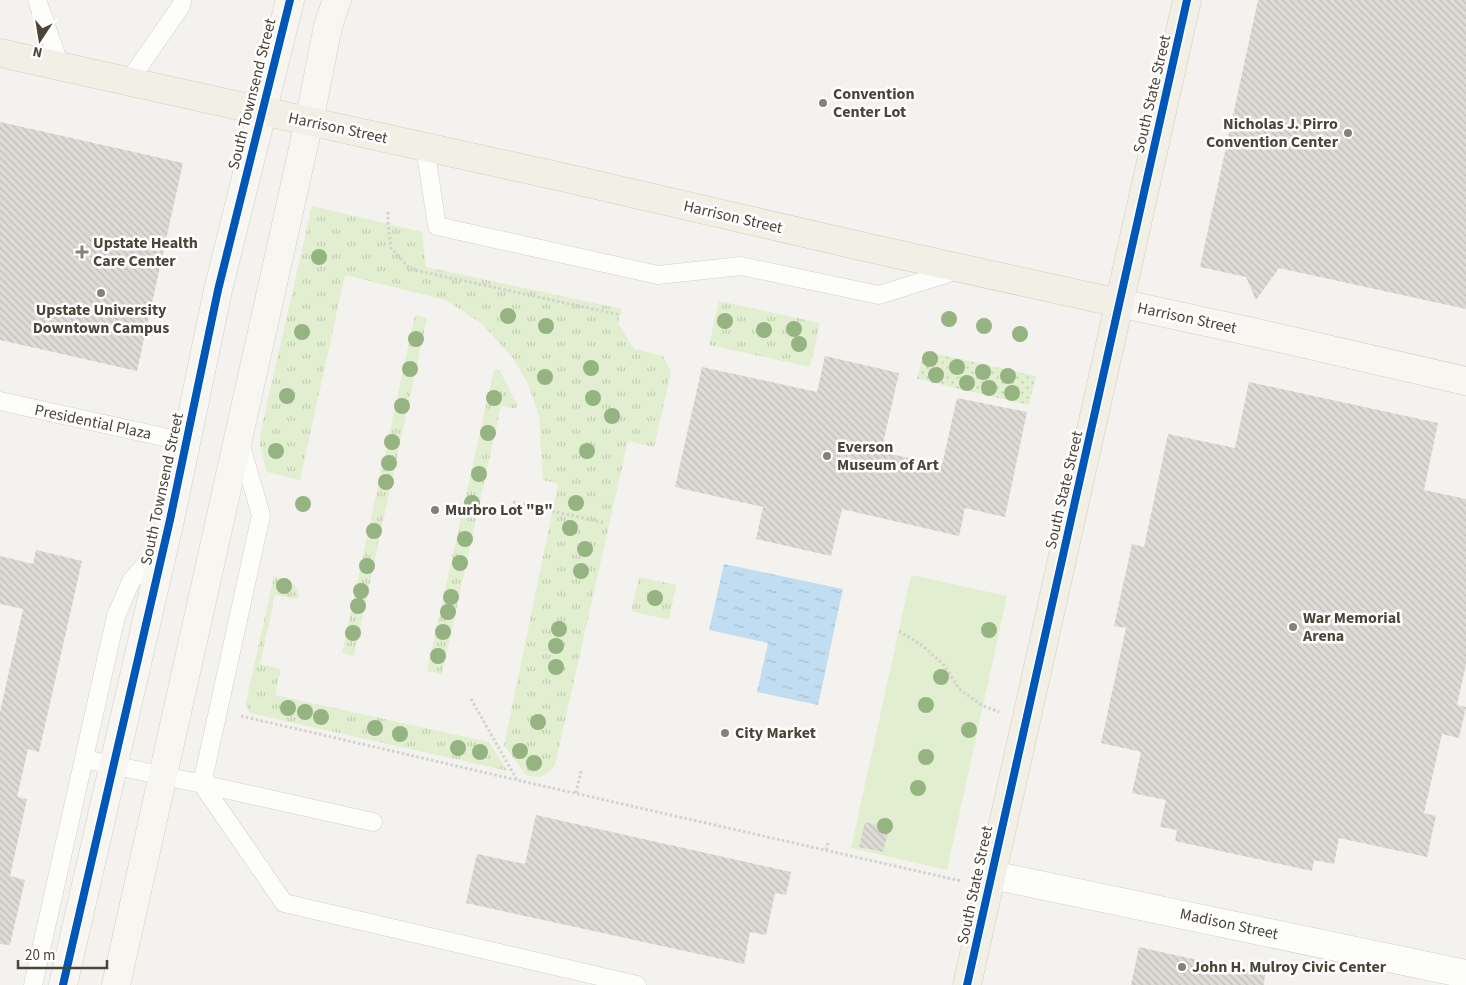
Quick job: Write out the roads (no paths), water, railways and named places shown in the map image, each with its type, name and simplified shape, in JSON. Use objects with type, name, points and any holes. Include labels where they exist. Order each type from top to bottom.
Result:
[{"type":"main road","name":"South State Street","points":[[967,985],[1187,0]]},
{"type":"main road","name":"Harrison Street","points":[[0,53],[1119,304]]},
{"type":"street","name":"South Townsend Street","points":[[63,985],[165,542],[218,290],[290,0]]},
{"type":"street","points":[[116,985],[309,122],[328,26],[337,0]]},
{"type":"street","name":"Harrison Street","points":[[1119,304],[1257,333],[1466,381]]},
{"type":"street","name":"Madison Street","points":[[990,881],[1464,975]]},
{"type":"lane","points":[[37,0],[60,66]]},
{"type":"lane","points":[[128,82],[181,6],[182,0]]},
{"type":"lane","points":[[425,147],[437,226],[658,275],[741,266],[880,295],[962,269]]},
{"type":"lane","name":"Presidential Plaza","points":[[0,402],[186,442]]},
{"type":"lane","points":[[238,437],[261,515],[202,784],[284,903],[637,985]]},
{"type":"lane","points":[[33,985],[116,616],[131,581],[165,542]]},
{"type":"lane","points":[[84,759],[373,822]]},
{"type":"water","points":[[724,564],[843,589],[818,705],[757,692],[768,643],[709,630]]},
{"type":"place","name":"Convention Center Lot","points":[[823,103]]},
{"type":"place","name":"Nicholas J. Pirro Convention Center","points":[[1348,133]]},
{"type":"place","name":"Upstate Health Care Center","points":[[82,252]]},
{"type":"place","name":"Upstate University Downtown Campus","points":[[101,293]]},
{"type":"place","name":"Everson Museum of Art","points":[[827,456]]},
{"type":"place","name":"Murbro Lot \"B\"","points":[[435,510]]},
{"type":"place","name":"War Memorial Arena","points":[[1293,627]]},
{"type":"place","name":"City Market","points":[[725,733]]},
{"type":"place","name":"John H. Mulroy Civic Center","points":[[1182,967]]}]
